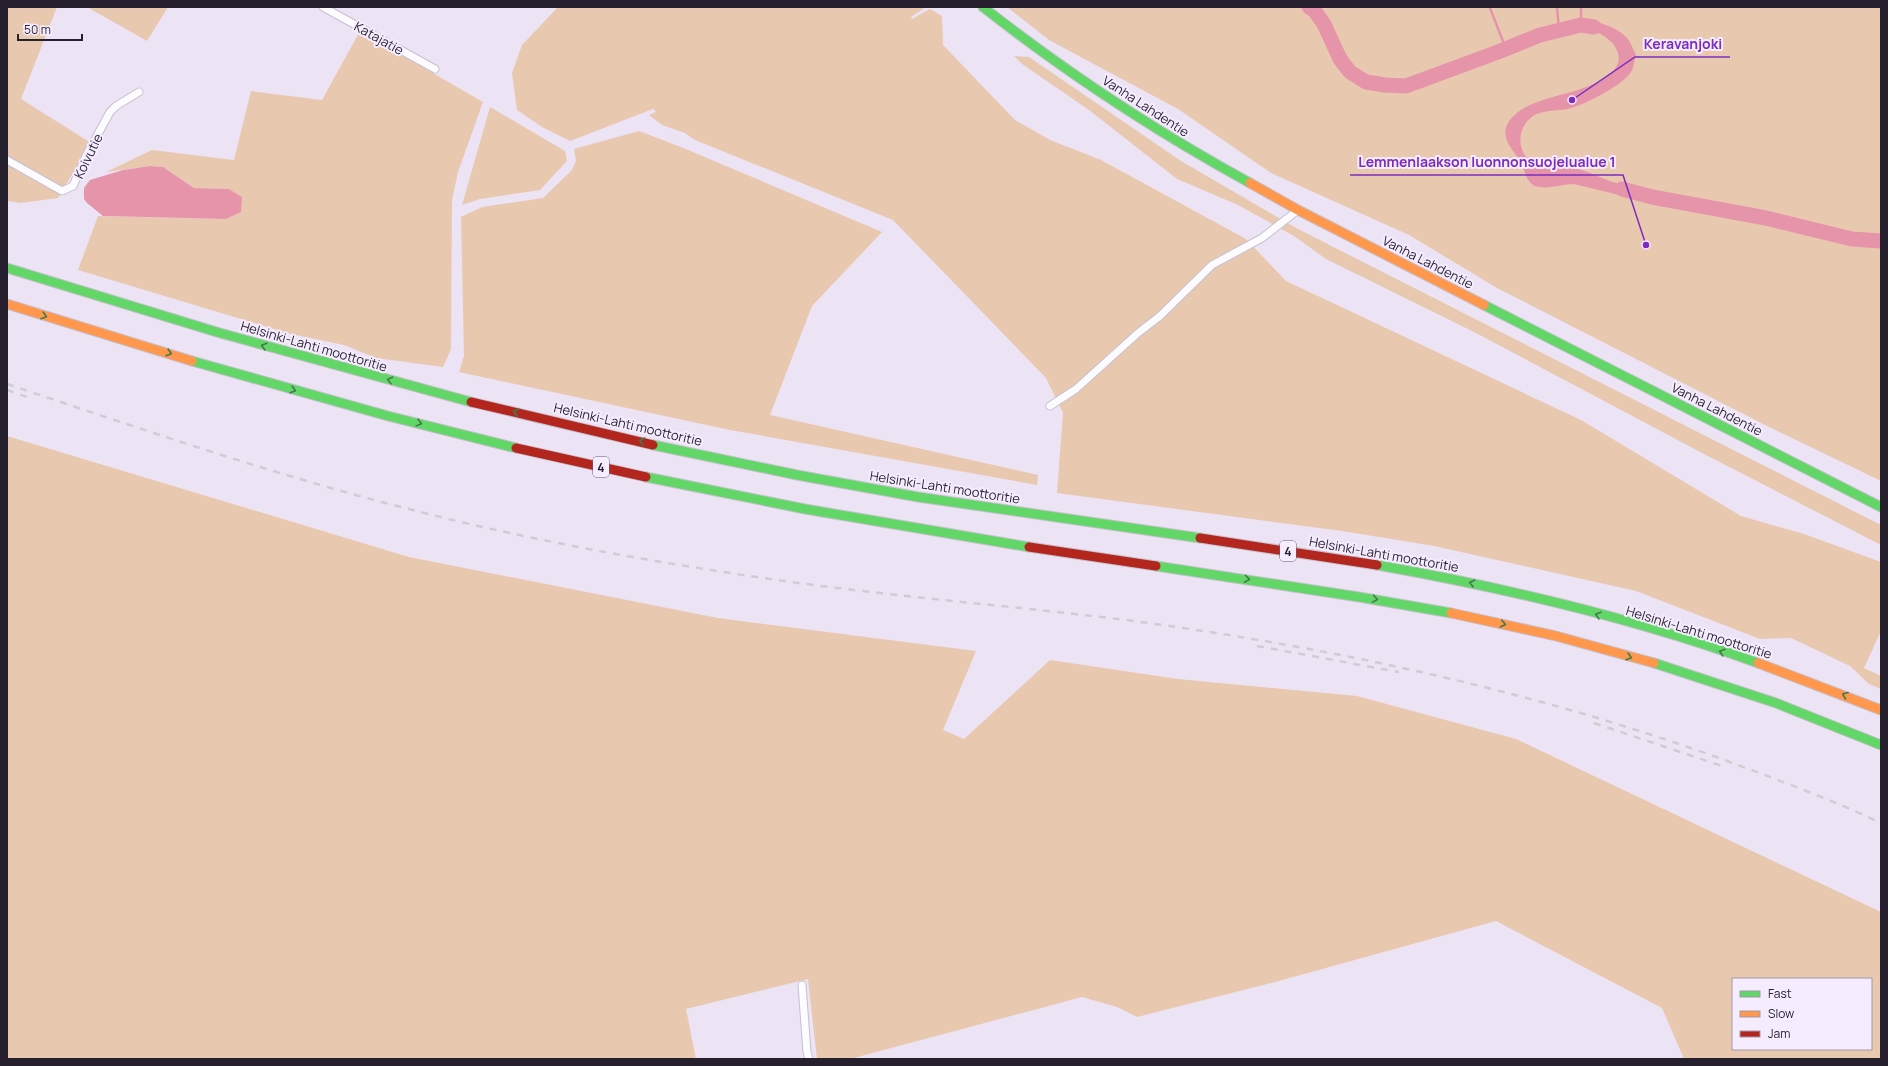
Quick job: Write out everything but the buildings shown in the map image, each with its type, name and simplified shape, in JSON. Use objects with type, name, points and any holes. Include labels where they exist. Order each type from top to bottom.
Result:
[{"type":"main road","name":"Vanha Lahdentie","points":[[983,7],[1036,49],[1188,149],[1298,210],[1881,508]]},
{"type":"main road","name":"Helsinki-Lahti moottoritie","points":[[7,268],[55,284],[329,365],[504,410],[680,450],[886,490],[1069,520],[1338,558],[1453,579],[1551,602],[1678,637],[1776,670],[1881,710]]},
{"type":"main road","name":"4","points":[[7,304],[46,317],[319,397],[496,443],[673,483],[881,523],[1057,552],[1348,595],[1447,612],[1559,637],[1667,668],[1766,700],[1881,746]]},
{"type":"street","name":"Katajatie","points":[[323,7],[435,69]]},
{"type":"street","name":"Koivutie","points":[[7,160],[62,191],[69,189],[73,186],[86,156],[110,112],[116,106],[139,92]]},
{"type":"street","points":[[1050,406],[1076,389],[1138,333],[1160,316],[1212,265],[1262,238],[1298,210]]},
{"type":"street","points":[[802,985],[807,1052],[809,1059]]},
{"type":"shaded area","points":[[7,7],[57,7],[21,99],[91,143],[58,198],[21,203],[7,201]]},
{"type":"shaded area","points":[[87,7],[168,7],[147,41]]},
{"type":"shaded area","points":[[558,7],[926,7],[911,17],[912,19],[930,9],[942,16],[943,45],[1015,120],[1050,140],[1101,160],[1246,239],[1286,281],[1581,420],[1741,516],[1804,534],[1881,562],[1881,631],[1864,668],[1881,676],[1881,689],[1869,684],[1850,666],[1791,638],[1760,639],[1636,591],[1434,546],[1342,531],[1057,493],[1063,413],[1046,378],[893,220],[695,140],[685,133],[662,125],[649,115],[656,112],[653,109],[570,141],[542,127],[517,110],[512,73],[522,45]]},
{"type":"shaded area","points":[[1007,7],[1881,7],[1881,481],[1769,427],[1497,288],[1409,235],[1271,173],[1178,109],[1049,40]]},
{"type":"shaded area","points":[[1580,19],[1610,26],[1621,32],[1630,42],[1636,55],[1632,70],[1620,83],[1583,104],[1568,109],[1545,112],[1533,116],[1523,127],[1520,140],[1521,147],[1528,159],[1538,166],[1546,168],[1573,168],[1619,184],[1642,188],[1640,200],[1574,184],[1549,187],[1535,186],[1527,178],[1520,160],[1507,140],[1507,125],[1515,115],[1526,107],[1600,81],[1611,73],[1617,66],[1619,59],[1618,52],[1608,39],[1601,34],[1586,29],[1574,31],[1572,20]]},
{"type":"shaded area","points":[[360,31],[483,102],[458,172],[452,200],[451,349],[443,367],[376,358],[344,345],[291,334],[78,270],[98,216],[226,219],[242,197],[229,189],[194,188],[163,167],[150,166],[106,172],[152,150],[234,160],[251,91],[322,100]]},
{"type":"shaded area","points":[[1014,56],[1029,57],[1181,161],[1298,229],[1881,525],[1881,545],[1704,454],[1476,333],[1326,259],[1294,236],[1238,205],[1177,179],[1089,110],[1022,64]]},
{"type":"shaded area","points":[[490,107],[565,151],[567,161],[540,190],[480,199],[462,205]]},
{"type":"shaded area","points":[[639,131],[681,147],[882,232],[812,306],[770,415],[1038,475],[1037,485],[730,430],[459,372],[464,356],[461,217],[482,207],[543,198],[572,170],[576,161],[574,149]]},
{"type":"shaded area","points":[[150,166],[163,167],[194,188],[229,189],[242,197],[241,212],[226,219],[103,216],[84,199],[84,188],[90,180],[123,170]]},
{"type":"shaded area","points":[[7,436],[409,557],[718,618],[976,651],[943,730],[964,739],[1050,660],[1178,679],[1357,696],[1516,739],[1881,912],[1881,1059],[1684,1059],[1662,1008],[1496,921],[1275,982],[1137,1017],[1117,1007],[1082,997],[850,1059],[817,1059],[808,979],[686,1009],[696,1059],[7,1059]]},
{"type":"waterway","points":[[1309,7],[1314,10],[1324,24],[1340,59],[1350,72],[1366,82],[1385,85],[1406,86],[1540,35],[1581,25],[1594,27]]},
{"type":"waterway","points":[[1557,7],[1559,30]]},
{"type":"waterway","points":[[1581,7],[1581,22]]},
{"type":"waterway","points":[[1490,8],[1506,49]]},
{"type":"waterway","points":[[1622,189],[1652,197],[1766,218],[1852,239],[1881,241]]},
{"type":"railway","points":[[7,384],[205,450],[355,495],[451,520],[544,540],[637,558],[777,580],[1134,621],[1209,632],[1357,658],[1430,674],[1576,712],[1648,734],[1719,758],[1780,781],[1841,805],[1881,823]]},
{"type":"railway","points":[[7,390],[33,399]]},
{"type":"railway","points":[[1257,646],[1399,672]]},
{"type":"railway","points":[[1594,723],[1725,767]]},
{"type":"traffic: fast","points":[[983,7],[1047,55],[1113,101],[1215,164],[1250,183]]},
{"type":"traffic: fast","points":[[7,268],[220,333],[471,402]]},
{"type":"traffic: fast","points":[[1484,305],[1881,507]]},
{"type":"traffic: fast","points":[[192,361],[388,416],[516,448]]},
{"type":"traffic: fast","points":[[653,445],[797,475],[918,497],[1200,538]]},
{"type":"traffic: fast","points":[[646,477],[805,509],[1029,547]]},
{"type":"traffic: fast","points":[[1377,565],[1522,594],[1617,618],[1665,632],[1758,663]]},
{"type":"traffic: fast","points":[[1156,566],[1359,597],[1451,613]]},
{"type":"traffic: fast","points":[[1654,663],[1776,703],[1881,745]]},
{"type":"traffic: slow","points":[[1250,183],[1298,210],[1484,305]]},
{"type":"traffic: slow","points":[[7,304],[192,361]]},
{"type":"traffic: slow","points":[[1451,613],[1556,636],[1654,663]]},
{"type":"traffic: slow","points":[[1758,663],[1881,710]]},
{"type":"traffic: jam","points":[[471,402],[653,445]]},
{"type":"traffic: jam","points":[[516,448],[646,477]]},
{"type":"traffic: jam","points":[[1200,538],[1377,565]]},
{"type":"traffic: jam","points":[[1029,547],[1156,566]]},
{"type":"place","name":"Keravanjoki","points":[[1572,100]]},
{"type":"place","name":"Lemmenlaakson luonnonsuojelualue 1","points":[[1646,245]]}]
